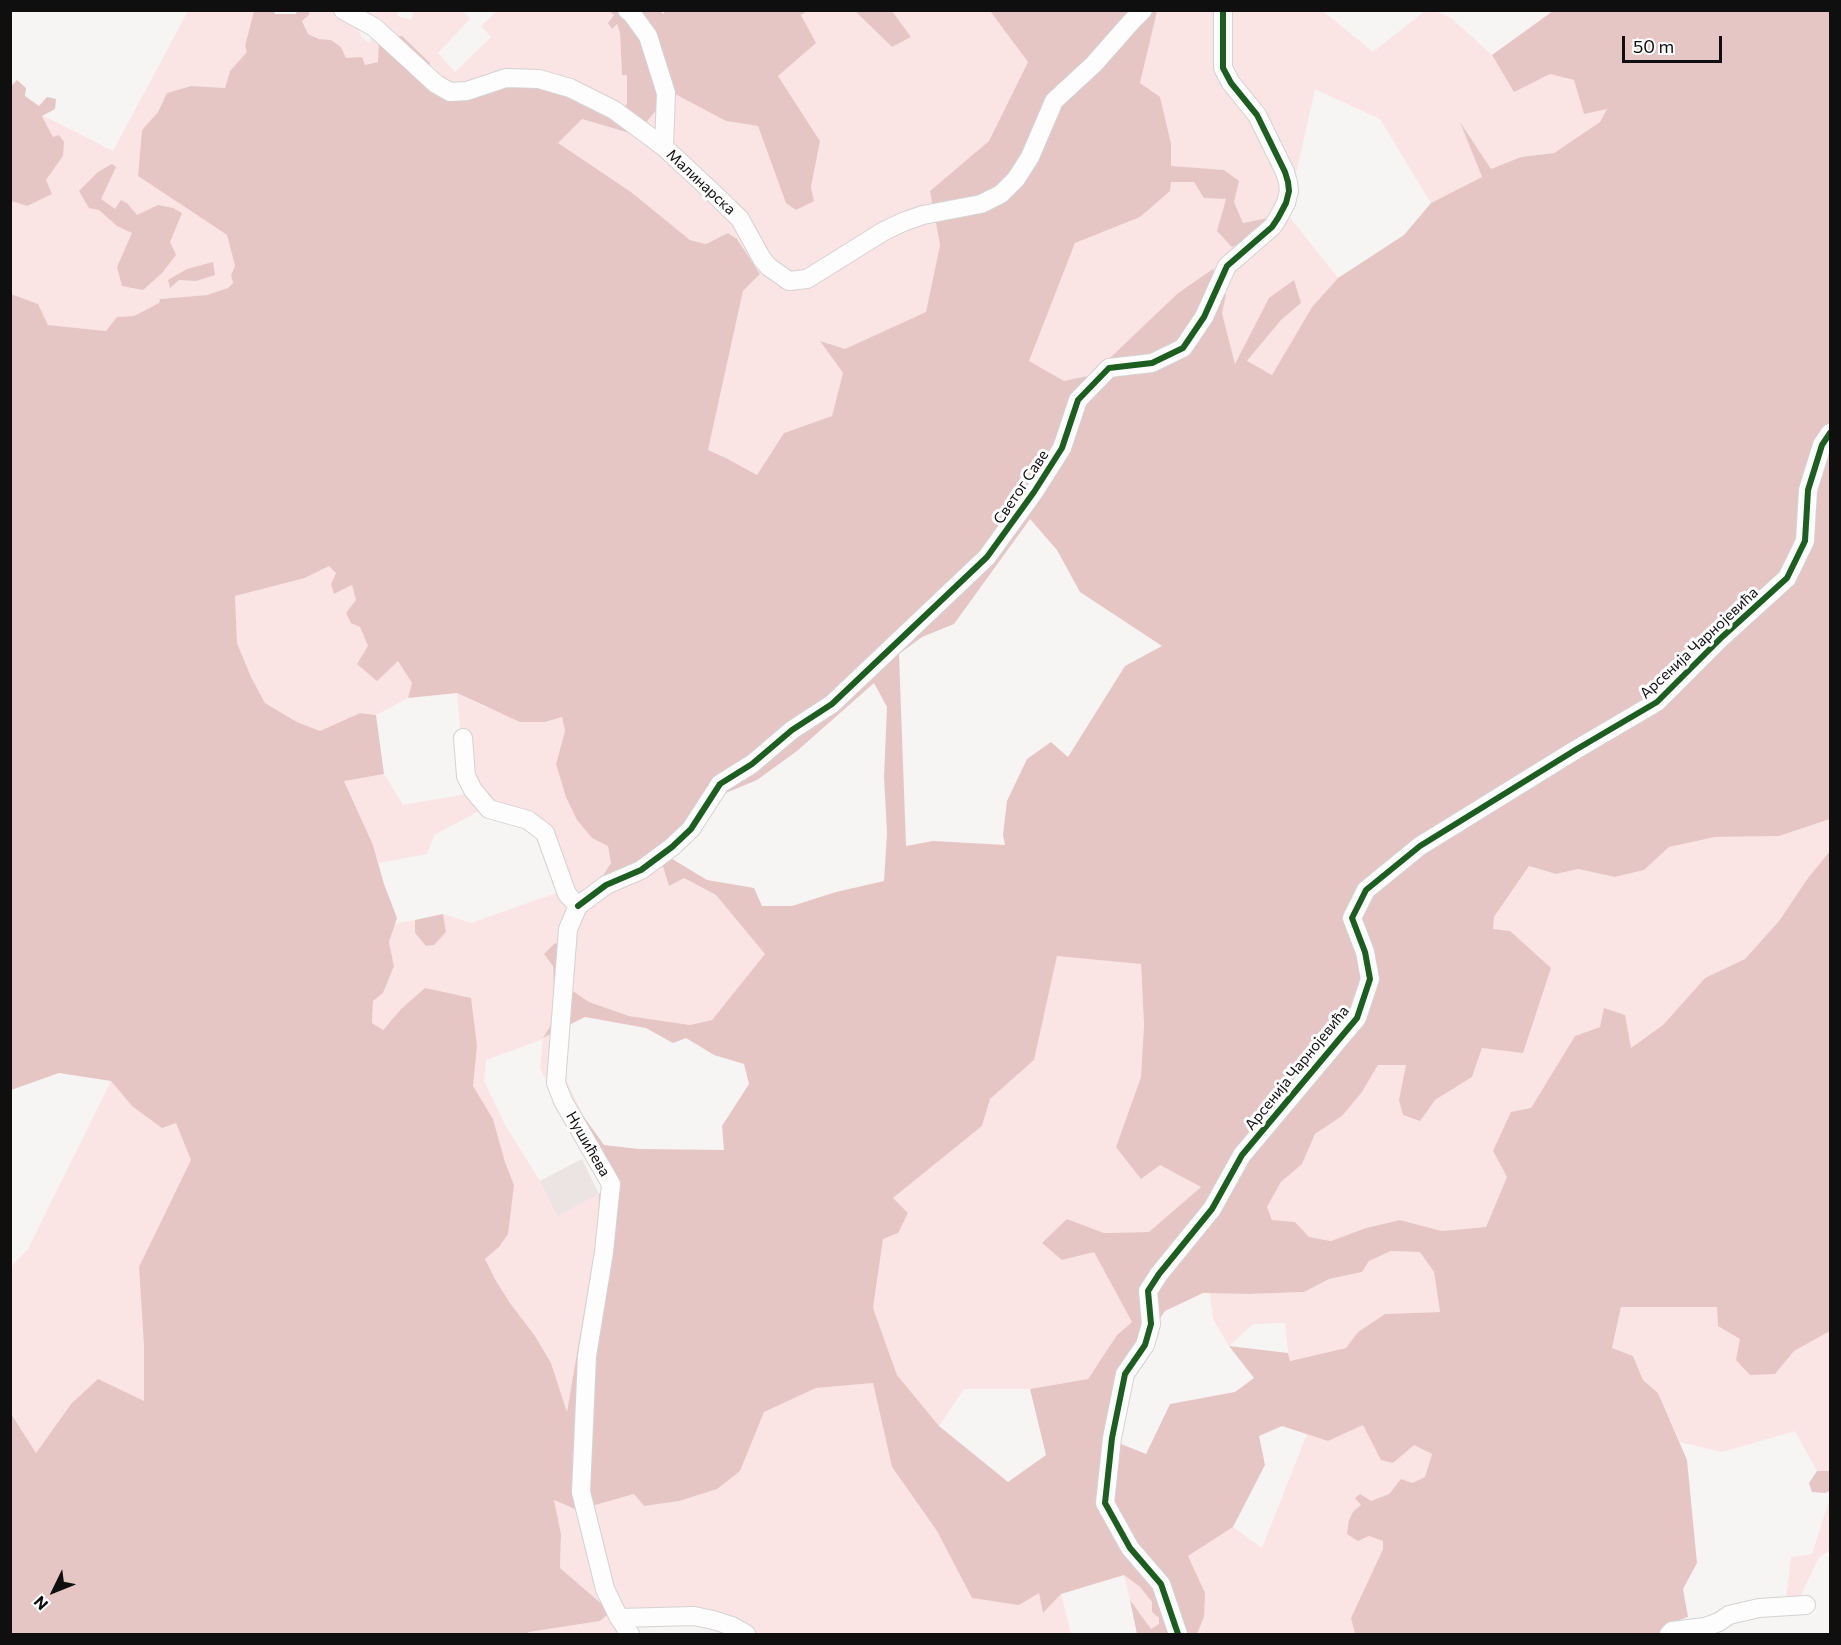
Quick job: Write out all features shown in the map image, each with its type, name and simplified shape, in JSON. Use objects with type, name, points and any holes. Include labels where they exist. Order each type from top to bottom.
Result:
[{"type":"street","name":"Малинарска","points":[[343,10],[374,27],[436,84],[450,92],[467,91],[506,78],[539,79],[570,88],[614,110],[664,147],[740,219],[762,259],[789,281],[807,279],[884,231],[903,222],[923,215],[981,204],[1001,194],[1016,179],[1030,158],[1054,101],[1094,64],[1143,10]]},
{"type":"street","points":[[627,10],[648,36],[666,93],[664,147]]},
{"type":"street","name":"Светог Саве","points":[[578,906],[606,885],[641,870],[672,847],[691,829],[720,784],[753,764],[792,730],[832,704],[987,557],[1034,492],[1062,448],[1078,400],[1109,368],[1152,363],[1183,348],[1204,317],[1227,266],[1272,227],[1286,203],[1289,191],[1288,182],[1257,116],[1231,83],[1223,68],[1223,10]]},
{"type":"street","name":"Арсенија Чарнојевића","points":[[1178,1635],[1161,1584],[1130,1548],[1105,1503],[1112,1438],[1125,1374],[1145,1345],[1151,1324],[1148,1291],[1212,1209],[1242,1155],[1357,1018],[1370,979],[1365,952],[1352,918],[1366,890],[1420,846],[1657,702],[1722,637],[1787,578],[1805,541],[1808,490],[1822,445],[1830,432]]},
{"type":"street","points":[[463,738],[466,776],[473,790],[489,809],[528,820],[545,833],[567,894],[578,906]]},
{"type":"street","name":"Нушићева","points":[[578,906],[568,929],[556,1083],[563,1101],[611,1184],[604,1252],[587,1356],[581,1492],[605,1589],[630,1635]]},
{"type":"street","points":[[1669,1635],[1672,1631],[1705,1627],[1729,1615],[1759,1608],[1806,1605]]},
{"type":"street","points":[[619,1618],[694,1616],[732,1626],[746,1635]]},
{"type":"shaded area","points":[[666,10],[807,11],[801,15],[816,43],[778,76],[820,141],[811,187],[814,201],[796,210],[786,203],[758,126],[726,121],[671,92],[636,135],[582,119],[558,143],[631,192],[690,240],[706,244],[728,233],[737,239],[760,274],[743,291],[708,450],[757,475],[784,433],[832,416],[843,373],[820,341],[845,349],[926,312],[940,245],[930,191],[989,141],[1028,62],[990,11],[1157,11],[1140,83],[1160,97],[1171,144],[1171,166],[1224,170],[1239,181],[1234,202],[1243,223],[1287,214],[1280,228],[1232,247],[1217,231],[1226,199],[1204,198],[1194,182],[1171,182],[1170,191],[1140,217],[1075,243],[1029,361],[1064,381],[1092,375],[1177,294],[1213,269],[1226,295],[1222,313],[1235,364],[1269,298],[1294,280],[1301,303],[1281,320],[1247,361],[1272,375],[1312,307],[1338,278],[1404,235],[1431,203],[1482,177],[1460,122],[1491,169],[1521,157],[1554,153],[1600,122],[1607,109],[1584,114],[1574,80],[1550,74],[1514,92],[1492,55],[1553,11],[1830,11],[1830,819],[1779,836],[1715,837],[1669,847],[1644,870],[1615,877],[1578,869],[1556,874],[1529,866],[1494,917],[1493,929],[1510,931],[1551,968],[1523,1053],[1482,1048],[1472,1077],[1435,1100],[1420,1121],[1403,1115],[1399,1100],[1406,1065],[1378,1065],[1362,1092],[1342,1116],[1315,1134],[1302,1164],[1281,1182],[1267,1207],[1272,1220],[1295,1222],[1309,1237],[1331,1241],[1366,1228],[1400,1220],[1442,1231],[1486,1227],[1507,1177],[1493,1151],[1511,1112],[1531,1108],[1575,1036],[1600,1027],[1604,1008],[1625,1015],[1631,1048],[1663,1025],[1705,978],[1745,959],[1779,921],[1808,878],[1830,851],[1830,1331],[1794,1351],[1775,1374],[1750,1375],[1736,1360],[1740,1339],[1718,1326],[1717,1307],[1621,1307],[1612,1348],[1633,1356],[1643,1380],[1658,1393],[1687,1460],[1697,1563],[1683,1589],[1688,1617],[1669,1624],[1665,1634],[1355,1634],[1351,1618],[1383,1549],[1383,1541],[1369,1536],[1358,1541],[1347,1534],[1349,1520],[1353,1512],[1361,1505],[1355,1498],[1360,1494],[1371,1501],[1389,1494],[1401,1479],[1412,1483],[1425,1477],[1432,1454],[1414,1445],[1393,1463],[1381,1460],[1363,1425],[1328,1441],[1282,1426],[1259,1436],[1265,1465],[1233,1527],[1188,1556],[1205,1593],[1204,1617],[1197,1634],[1137,1634],[1130,1600],[1151,1629],[1159,1624],[1159,1618],[1152,1612],[1152,1602],[1140,1587],[1124,1575],[1061,1594],[1043,1613],[1039,1593],[1019,1605],[972,1598],[937,1531],[892,1467],[873,1383],[816,1388],[764,1412],[740,1471],[717,1489],[679,1501],[644,1506],[634,1494],[577,1510],[554,1500],[561,1534],[560,1568],[603,1605],[607,1615],[600,1621],[527,1634],[11,1634],[10,1412],[36,1453],[71,1404],[98,1379],[144,1401],[144,1345],[139,1267],[191,1160],[176,1123],[162,1128],[132,1106],[111,1081],[59,1073],[11,1090],[11,294],[38,304],[48,325],[106,331],[117,317],[134,316],[159,303],[160,299],[207,295],[228,288],[233,283],[231,275],[235,266],[227,235],[138,176],[142,130],[158,112],[167,93],[191,86],[225,88],[230,71],[247,52],[245,46],[254,11],[296,14],[297,11],[308,11],[310,14],[302,21],[308,34],[319,39],[331,40],[341,47],[346,58],[362,57],[365,65],[378,62],[379,39],[402,36],[430,63],[427,83],[545,83],[624,109],[627,103],[627,75],[622,75],[620,33],[617,24],[612,29],[608,23],[614,15],[609,11],[661,11],[663,14]],"holes":[[[1030,519],[1057,550],[1080,592],[1162,646],[1125,666],[1068,757],[1051,742],[1027,759],[1007,801],[1003,835],[1005,845],[933,841],[906,846],[899,654],[922,637],[954,624]],[[329,566],[336,573],[331,584],[334,594],[352,585],[356,600],[346,613],[351,623],[360,627],[368,646],[357,664],[377,681],[398,661],[412,683],[408,698],[457,693],[520,722],[545,722],[562,717],[565,731],[556,764],[566,797],[577,820],[592,838],[608,846],[611,863],[584,905],[662,863],[669,886],[684,878],[716,895],[765,954],[712,1020],[690,1025],[629,1016],[589,1002],[570,989],[574,950],[555,943],[544,954],[553,966],[555,1018],[543,1038],[585,1017],[646,1028],[673,1043],[686,1038],[714,1055],[744,1064],[749,1084],[722,1126],[724,1150],[639,1149],[604,1145],[584,1117],[567,1127],[604,1190],[599,1194],[598,1230],[567,1412],[551,1363],[496,1281],[485,1259],[499,1247],[508,1234],[514,1185],[493,1119],[473,1086],[477,1046],[471,998],[425,988],[401,1009],[383,1030],[372,1023],[373,1001],[383,993],[394,966],[389,942],[397,918],[373,845],[344,781],[384,774],[376,715],[360,713],[320,731],[297,722],[265,703],[237,643],[235,596],[305,578]],[[874,683],[887,707],[884,777],[887,833],[884,881],[836,892],[792,906],[762,906],[754,888],[707,880],[669,857],[691,836],[726,793],[757,780],[797,751]],[[1057,956],[1141,964],[1144,1025],[1141,1077],[1116,1147],[1141,1179],[1160,1165],[1201,1187],[1149,1232],[1104,1233],[1067,1219],[1042,1243],[1062,1260],[1094,1252],[1132,1322],[1117,1335],[1088,1379],[1030,1389],[1046,1455],[1008,1482],[939,1426],[897,1375],[873,1308],[883,1239],[898,1233],[908,1213],[893,1198],[982,1126],[990,1099],[1034,1060]],[[1391,1251],[1420,1252],[1434,1272],[1440,1312],[1385,1314],[1358,1332],[1346,1348],[1290,1361],[1288,1353],[1229,1346],[1254,1378],[1235,1392],[1170,1404],[1146,1454],[1121,1444],[1112,1389],[1165,1311],[1203,1293],[1304,1292],[1329,1279],[1362,1272],[1369,1261]]]},
{"type":"shaded area","points":[[188,11],[254,11],[245,46],[248,52],[230,71],[225,88],[191,86],[167,93],[158,112],[142,130],[138,176],[227,235],[235,266],[231,275],[233,283],[228,288],[207,295],[160,299],[159,303],[134,316],[117,317],[106,331],[48,325],[38,304],[11,294],[10,201],[27,206],[63,156],[42,115],[113,151]]},
{"type":"shaded area","points":[[308,11],[336,11],[355,19],[362,38],[370,43],[371,34],[364,29],[365,11],[377,13],[378,11],[399,11],[397,16],[411,20],[414,11],[463,11],[470,19],[438,53],[455,72],[491,37],[481,26],[497,11],[609,11],[614,15],[620,33],[622,74],[627,74],[627,103],[624,109],[455,86],[378,62],[365,65],[346,58],[341,47],[331,40],[319,39],[308,34],[302,20],[310,14]]},
{"type":"shaded area","points":[[807,11],[855,11],[892,47],[911,37],[892,11],[990,11],[1028,62],[989,141],[930,191],[940,245],[926,313],[845,349],[821,342],[843,373],[832,416],[784,433],[757,475],[708,450],[743,291],[760,274],[737,239],[729,233],[706,244],[690,240],[631,192],[557,143],[582,119],[636,135],[671,92],[726,121],[758,126],[773,163],[814,201],[811,187],[820,141],[778,76],[815,43],[801,14]]},
{"type":"shaded area","points":[[855,11],[892,11],[911,37],[892,47]]},
{"type":"shaded area","points":[[1156,11],[1323,11],[1373,52],[1425,11],[1435,11],[1451,18],[1492,55],[1514,91],[1550,74],[1574,80],[1607,109],[1600,122],[1554,153],[1521,157],[1491,169],[1462,126],[1482,177],[1431,203],[1380,119],[1315,89],[1287,214],[1338,278],[1312,307],[1272,375],[1247,362],[1281,320],[1300,304],[1289,284],[1235,364],[1222,313],[1226,295],[1177,294],[1092,375],[1064,381],[1028,361],[1075,243],[1140,217],[1170,182],[1194,182],[1226,198],[1218,231],[1286,214],[1243,223],[1234,202],[1238,181],[1224,170],[1171,167],[1171,144],[1140,83]]},
{"type":"shaded area","points":[[17,80],[26,88],[25,96],[39,106],[47,97],[56,99],[55,109],[42,116],[53,137],[59,135],[64,142],[63,156],[46,180],[52,194],[27,206],[11,201],[11,86]]},
{"type":"shaded area","points":[[112,164],[116,167],[101,199],[115,209],[121,200],[127,203],[137,215],[158,205],[173,208],[182,213],[170,242],[176,255],[162,273],[143,290],[122,286],[117,267],[132,233],[117,226],[99,210],[89,208],[79,191],[98,172]]},
{"type":"shaded area","points":[[213,262],[215,275],[196,281],[179,280],[170,288],[168,280],[187,269]]},
{"type":"shaded area","points":[[329,566],[336,573],[331,584],[335,594],[352,585],[356,600],[347,614],[360,627],[368,646],[398,660],[412,683],[408,698],[376,715],[360,713],[320,731],[297,722],[265,703],[237,643],[235,596],[305,578]]},
{"type":"shaded area","points":[[457,693],[485,707],[545,722],[562,717],[565,731],[556,764],[577,820],[592,838],[608,845],[611,863],[585,903],[662,863],[716,895],[766,954],[712,1020],[690,1025],[629,1016],[589,1002],[570,989],[553,966],[555,1018],[544,1038],[570,1025],[563,1057],[566,1080],[584,1117],[567,1127],[540,1068],[543,1039],[486,1060],[484,1081],[505,1125],[540,1181],[557,1216],[599,1194],[598,1230],[567,1413],[551,1363],[496,1281],[485,1259],[499,1247],[514,1185],[493,1119],[473,1086],[477,1046],[425,988],[382,1030],[372,1023],[373,1001],[383,993],[394,966],[389,942],[395,924],[415,920],[415,933],[426,946],[433,945],[446,932],[443,914],[471,923],[562,891],[543,840],[525,823],[481,810],[434,835],[427,854],[379,863],[344,780],[384,774],[403,805],[466,794]]},
{"type":"shaded area","points":[[1830,819],[1830,851],[1808,878],[1779,921],[1745,959],[1705,978],[1663,1025],[1631,1048],[1600,1027],[1575,1036],[1531,1108],[1493,1151],[1507,1177],[1486,1227],[1442,1231],[1400,1220],[1366,1228],[1332,1241],[1309,1237],[1295,1222],[1272,1220],[1267,1207],[1281,1182],[1302,1164],[1315,1134],[1342,1116],[1362,1092],[1378,1065],[1406,1065],[1435,1100],[1472,1077],[1482,1048],[1494,917],[1529,866],[1556,874],[1577,869],[1616,877],[1644,870],[1669,847],[1715,837],[1779,836]]},
{"type":"shaded area","points":[[443,914],[446,932],[434,945],[426,946],[415,933],[415,920]]},
{"type":"shaded area","points":[[1057,955],[1141,964],[1144,1025],[1141,1077],[1116,1147],[1160,1165],[1201,1187],[1150,1232],[1104,1233],[1067,1219],[1062,1260],[1094,1251],[1132,1322],[1117,1335],[1088,1379],[1030,1389],[964,1389],[939,1426],[897,1375],[873,1308],[883,1239],[892,1199],[982,1126],[990,1099],[1034,1060]]},
{"type":"shaded area","points":[[111,1081],[132,1106],[176,1122],[192,1160],[173,1200],[144,1345],[144,1402],[71,1404],[35,1454],[11,1412],[10,1268],[28,1249]]},
{"type":"shaded area","points":[[582,1159],[599,1194],[557,1217],[540,1181]]},
{"type":"shaded area","points":[[1391,1251],[1420,1252],[1434,1272],[1440,1312],[1385,1314],[1358,1332],[1346,1348],[1289,1361],[1285,1323],[1253,1324],[1229,1346],[1213,1319],[1210,1293],[1304,1292],[1329,1279],[1362,1272],[1369,1261]]},
{"type":"shaded area","points":[[1621,1307],[1717,1307],[1740,1339],[1775,1374],[1794,1351],[1830,1331],[1830,1471],[1817,1471],[1795,1431],[1722,1452],[1680,1442],[1658,1393],[1643,1380],[1633,1356],[1612,1348]]},
{"type":"shaded area","points":[[873,1383],[892,1467],[937,1531],[972,1597],[1039,1593],[1043,1612],[1061,1594],[1071,1634],[754,1634],[733,1622],[621,1614],[590,1505],[634,1494],[644,1506],[679,1501],[740,1471],[763,1412],[816,1388]]},
{"type":"shaded area","points":[[1363,1425],[1393,1463],[1414,1444],[1432,1454],[1425,1477],[1412,1483],[1401,1480],[1389,1494],[1361,1505],[1369,1536],[1383,1541],[1383,1549],[1351,1618],[1355,1634],[1197,1634],[1204,1617],[1188,1556],[1233,1527],[1262,1548],[1307,1434],[1328,1441]]},
{"type":"shaded area","points":[[1817,1471],[1830,1471],[1830,1491],[1812,1492],[1809,1483]]},
{"type":"shaded area","points":[[1830,1498],[1830,1550],[1819,1557],[1799,1599],[1786,1601],[1791,1557],[1812,1554]]},
{"type":"shaded area","points":[[554,1500],[577,1510],[603,1605],[560,1568],[561,1534]]},
{"type":"shaded area","points":[[1124,1575],[1140,1587],[1152,1602],[1152,1612],[1159,1618],[1159,1624],[1151,1629],[1130,1600]]},
{"type":"shaded area","points":[[607,1615],[619,1634],[527,1634],[600,1621]]},
{"type":"cycle path","points":[[578,906],[606,885],[641,870],[672,847],[691,829],[720,784],[752,764],[792,730],[832,704],[987,557],[1034,492],[1062,448],[1078,400],[1109,368],[1152,363],[1183,348],[1204,317],[1227,266],[1272,227],[1286,203],[1289,191],[1288,182],[1257,115],[1231,83],[1223,68],[1223,10]]},
{"type":"cycle path","points":[[1178,1634],[1161,1584],[1130,1548],[1105,1503],[1112,1438],[1125,1374],[1145,1345],[1151,1324],[1148,1291],[1212,1209],[1242,1155],[1357,1018],[1370,979],[1365,952],[1352,918],[1366,890],[1420,846],[1657,702],[1722,637],[1787,578],[1805,541],[1808,490],[1822,445],[1830,433]]}]
